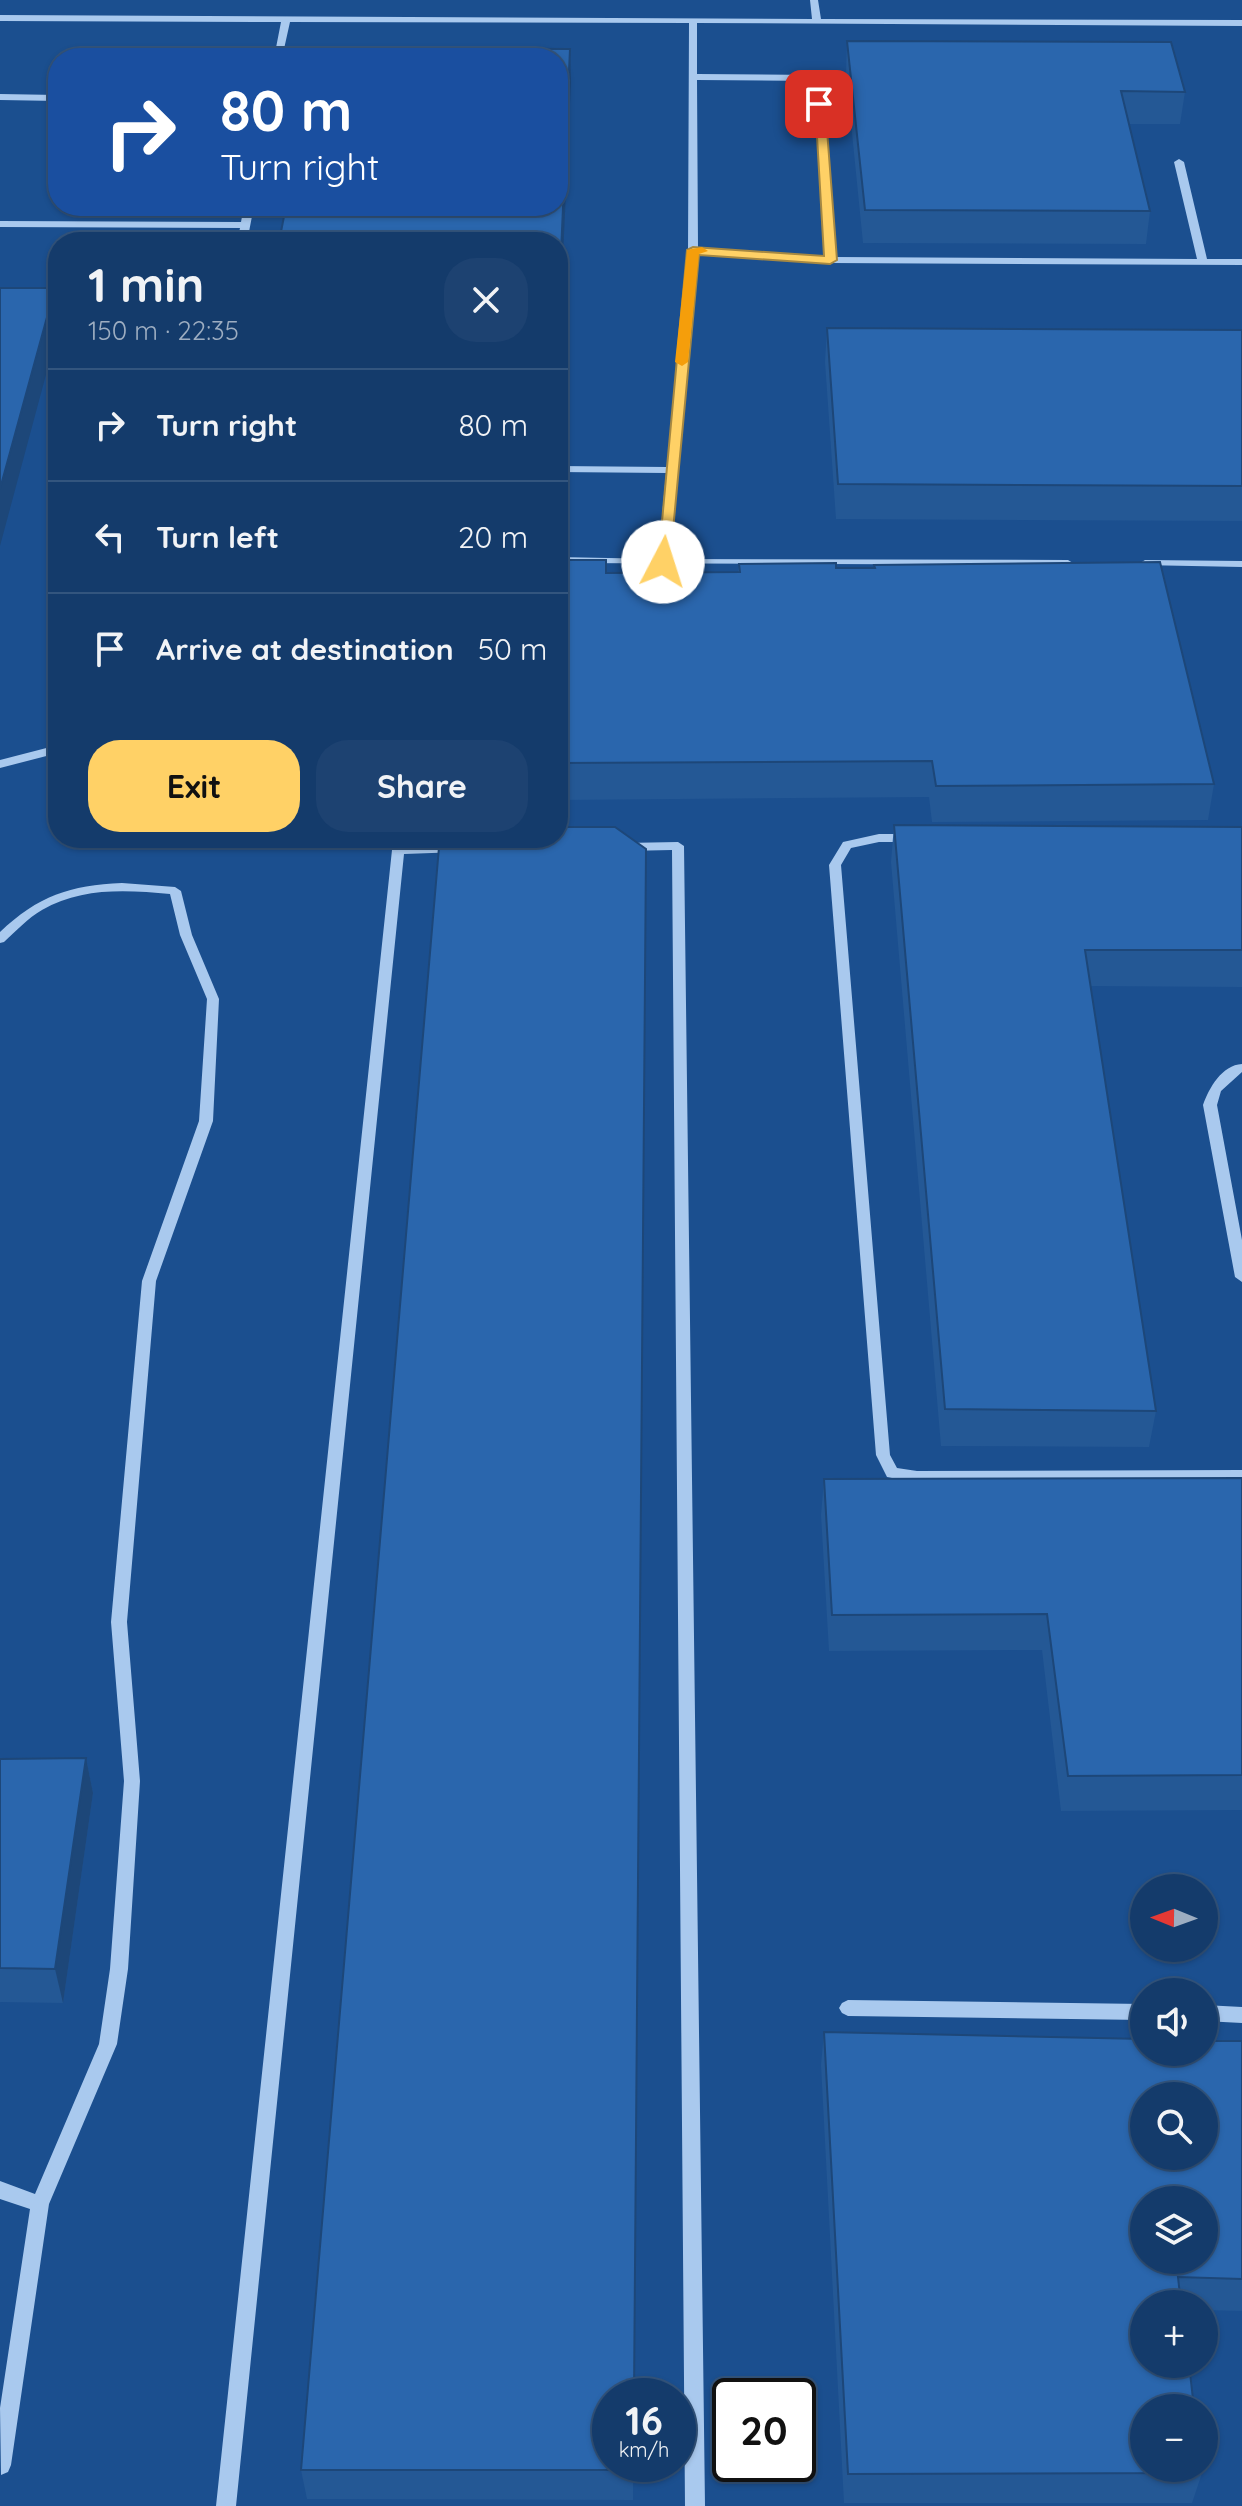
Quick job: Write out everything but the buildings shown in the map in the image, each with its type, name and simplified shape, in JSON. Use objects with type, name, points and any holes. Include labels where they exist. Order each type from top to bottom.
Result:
[{"type":"street","points":[[814,0],[817,21]]},
{"type":"street","points":[[0,18],[1242,23]]},
{"type":"street","points":[[280,48],[286,19]]},
{"type":"street","points":[[663,562],[693,250],[693,21]]},
{"type":"street","points":[[693,77],[817,78],[830,260]]},
{"type":"street","points":[[0,97],[48,98]]},
{"type":"street","points":[[1179,162],[1203,262]]},
{"type":"street","points":[[244,232],[247,216]]},
{"type":"street","points":[[0,224],[245,225]]},
{"type":"street","points":[[693,250],[830,260],[1242,262]]},
{"type":"street","points":[[568,469],[671,470]]},
{"type":"street","points":[[568,560],[1086,563]]},
{"type":"street","points":[[1132,563],[1242,564]]},
{"type":"street","points":[[0,764],[48,752]]},
{"type":"street","points":[[926,838],[879,838],[847,845],[835,865],[883,1455],[892,1473],[917,1477],[1242,1476]]},
{"type":"street","points":[[600,847],[678,846],[695,2506]]},
{"type":"street","points":[[226,2506],[398,850],[476,849]]},
{"type":"street","points":[[0,939],[36,907],[68,892],[125,885],[175,891],[186,935],[213,999],[206,1121],[149,1281],[119,1622],[132,1781],[119,1969],[108,2044],[40,2204],[0,2471]]},
{"type":"street","points":[[1242,1068],[1237,1068],[1215,1089],[1210,1105],[1242,1277]]},
{"type":"street","points":[[848,2008],[1130,2012]]},
{"type":"street","points":[[1218,2014],[1242,2015]]},
{"type":"street","points":[[0,2190],[40,2204]]},
{"type":"slow traffic","points":[[682,362],[693,250],[702,251]]},
{"type":"route","points":[[663,562],[693,250],[830,260],[819,104]]}]
